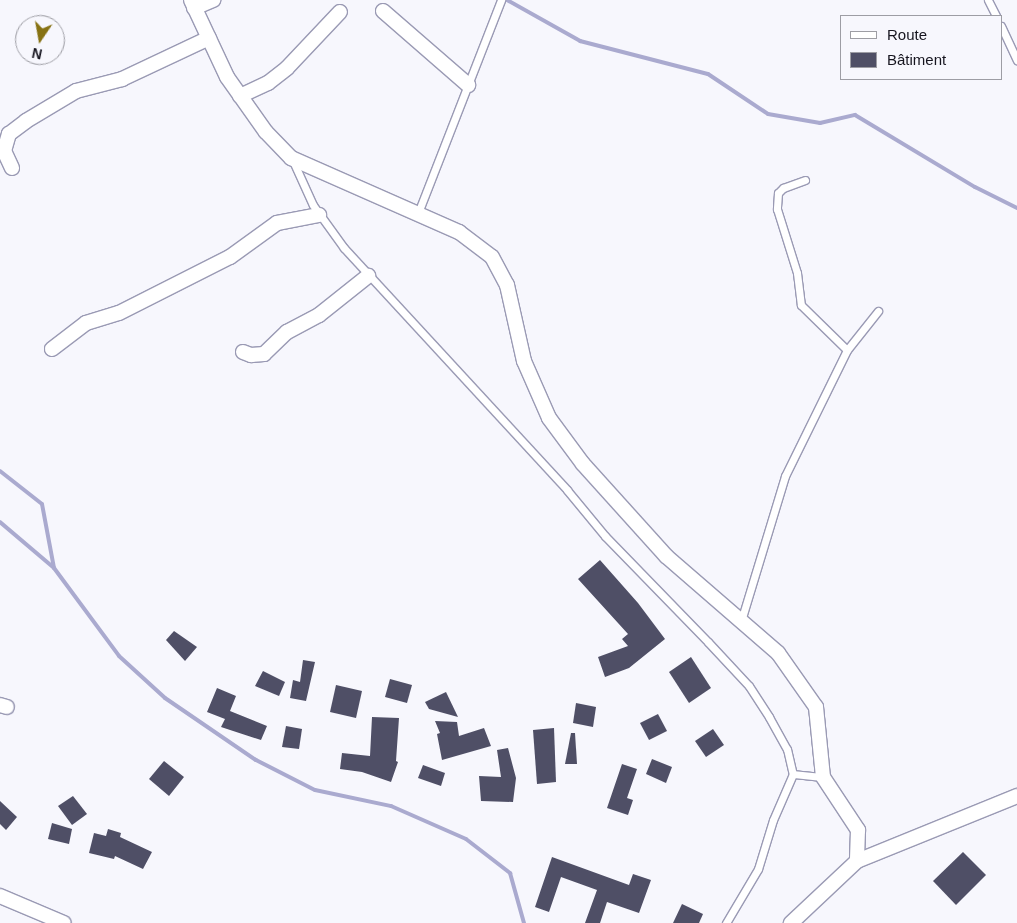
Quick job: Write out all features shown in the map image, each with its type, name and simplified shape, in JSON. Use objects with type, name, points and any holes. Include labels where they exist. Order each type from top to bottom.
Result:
[{"type":"street","points":[[213,0],[193,4],[227,77],[266,132],[291,158],[459,232],[492,257],[507,285],[524,361],[549,418],[584,464],[666,556],[778,653],[816,707],[823,777],[858,830],[857,861]]},
{"type":"street","points":[[383,11],[468,85]]},
{"type":"street","points":[[240,96],[268,83],[287,68],[340,12]]},
{"type":"street","points":[[12,168],[4,151],[9,134],[26,121],[76,91],[122,79],[209,38]]},
{"type":"street","points":[[52,349],[86,323],[119,313],[230,257],[277,223],[320,215]]},
{"type":"street","points":[[243,352],[251,355],[264,354],[287,332],[319,315],[368,276]]},
{"type":"street","points":[[791,923],[857,861],[1017,796]]},
{"type":"street","points":[[0,896],[64,923]]},
{"type":"lane","points":[[418,213],[501,0]]},
{"type":"lane","points":[[988,0],[996,15]]},
{"type":"lane","points":[[1002,28],[1017,60]]},
{"type":"lane","points":[[291,158],[320,215],[368,276],[567,490],[605,536],[748,686],[787,749],[793,774],[773,820],[758,869],[726,923]]},
{"type":"lane","points":[[805,180],[783,188],[778,193],[777,208],[797,273],[801,305],[847,350]]},
{"type":"lane","points":[[741,621],[785,476],[847,350],[878,311]]},
{"type":"lane","points":[[793,774],[823,777]]},
{"type":"building","points":[[600,560],[638,603],[665,639],[629,668],[605,677],[598,657],[628,646],[622,639],[628,634],[578,579]]},
{"type":"building","points":[[174,631],[197,647],[185,661],[166,640]]},
{"type":"building","points":[[691,657],[711,688],[689,703],[669,672]]},
{"type":"building","points":[[303,660],[315,662],[306,701],[290,698],[293,680],[300,682]]},
{"type":"building","points":[[263,671],[285,682],[279,696],[255,686]]},
{"type":"building","points":[[390,679],[412,685],[407,703],[385,697]]},
{"type":"building","points":[[336,685],[362,691],[356,718],[330,712]]},
{"type":"building","points":[[217,688],[236,696],[230,711],[267,726],[261,740],[221,727],[225,719],[207,712]]},
{"type":"building","points":[[446,692],[458,717],[429,709],[425,702]]},
{"type":"building","points":[[576,703],[596,707],[593,727],[573,723]]},
{"type":"building","points":[[658,714],[667,731],[649,740],[640,723]]},
{"type":"building","points":[[372,717],[399,718],[396,761],[398,762],[391,782],[362,772],[340,769],[342,753],[370,756]]},
{"type":"building","points":[[435,721],[457,722],[459,736],[484,728],[491,746],[442,760],[437,734],[440,733]]},
{"type":"building","points":[[286,726],[302,729],[299,749],[282,747]]},
{"type":"building","points":[[554,728],[556,782],[537,784],[533,730]]},
{"type":"building","points":[[713,729],[724,745],[706,757],[695,741]]},
{"type":"building","points":[[571,733],[575,733],[577,764],[565,764]]},
{"type":"building","points":[[508,748],[516,778],[513,802],[481,801],[479,776],[501,777],[497,750]]},
{"type":"building","points":[[652,759],[672,767],[666,783],[646,774]]},
{"type":"building","points":[[164,761],[184,777],[169,796],[149,779]]},
{"type":"building","points":[[622,764],[637,769],[627,798],[633,800],[628,815],[607,808]]},
{"type":"building","points":[[423,765],[445,773],[441,786],[418,778]]},
{"type":"building","points":[[73,796],[87,814],[72,825],[58,806]]},
{"type":"building","points":[[0,801],[17,817],[6,830],[0,824]]},
{"type":"building","points":[[52,823],[72,829],[69,844],[48,839]]},
{"type":"building","points":[[108,829],[121,833],[120,837],[152,852],[143,869],[115,856],[114,859],[89,853],[94,833],[106,836]]},
{"type":"building","points":[[963,852],[986,875],[956,905],[933,881]]},
{"type":"building","points":[[552,857],[629,885],[633,874],[651,880],[639,913],[607,902],[600,923],[585,923],[597,890],[561,877],[549,912],[535,907]]},
{"type":"building","points":[[682,904],[703,914],[699,923],[673,923]]},
{"type":"waterway","points":[[507,0],[580,41],[708,74],[768,114],[820,123],[855,115],[975,187],[1017,208]]},
{"type":"waterway","points":[[0,471],[42,504],[54,568]]},
{"type":"waterway","points":[[0,522],[54,568],[119,656],[165,698],[256,760],[315,790],[391,806],[466,839],[510,873],[524,923]]}]
